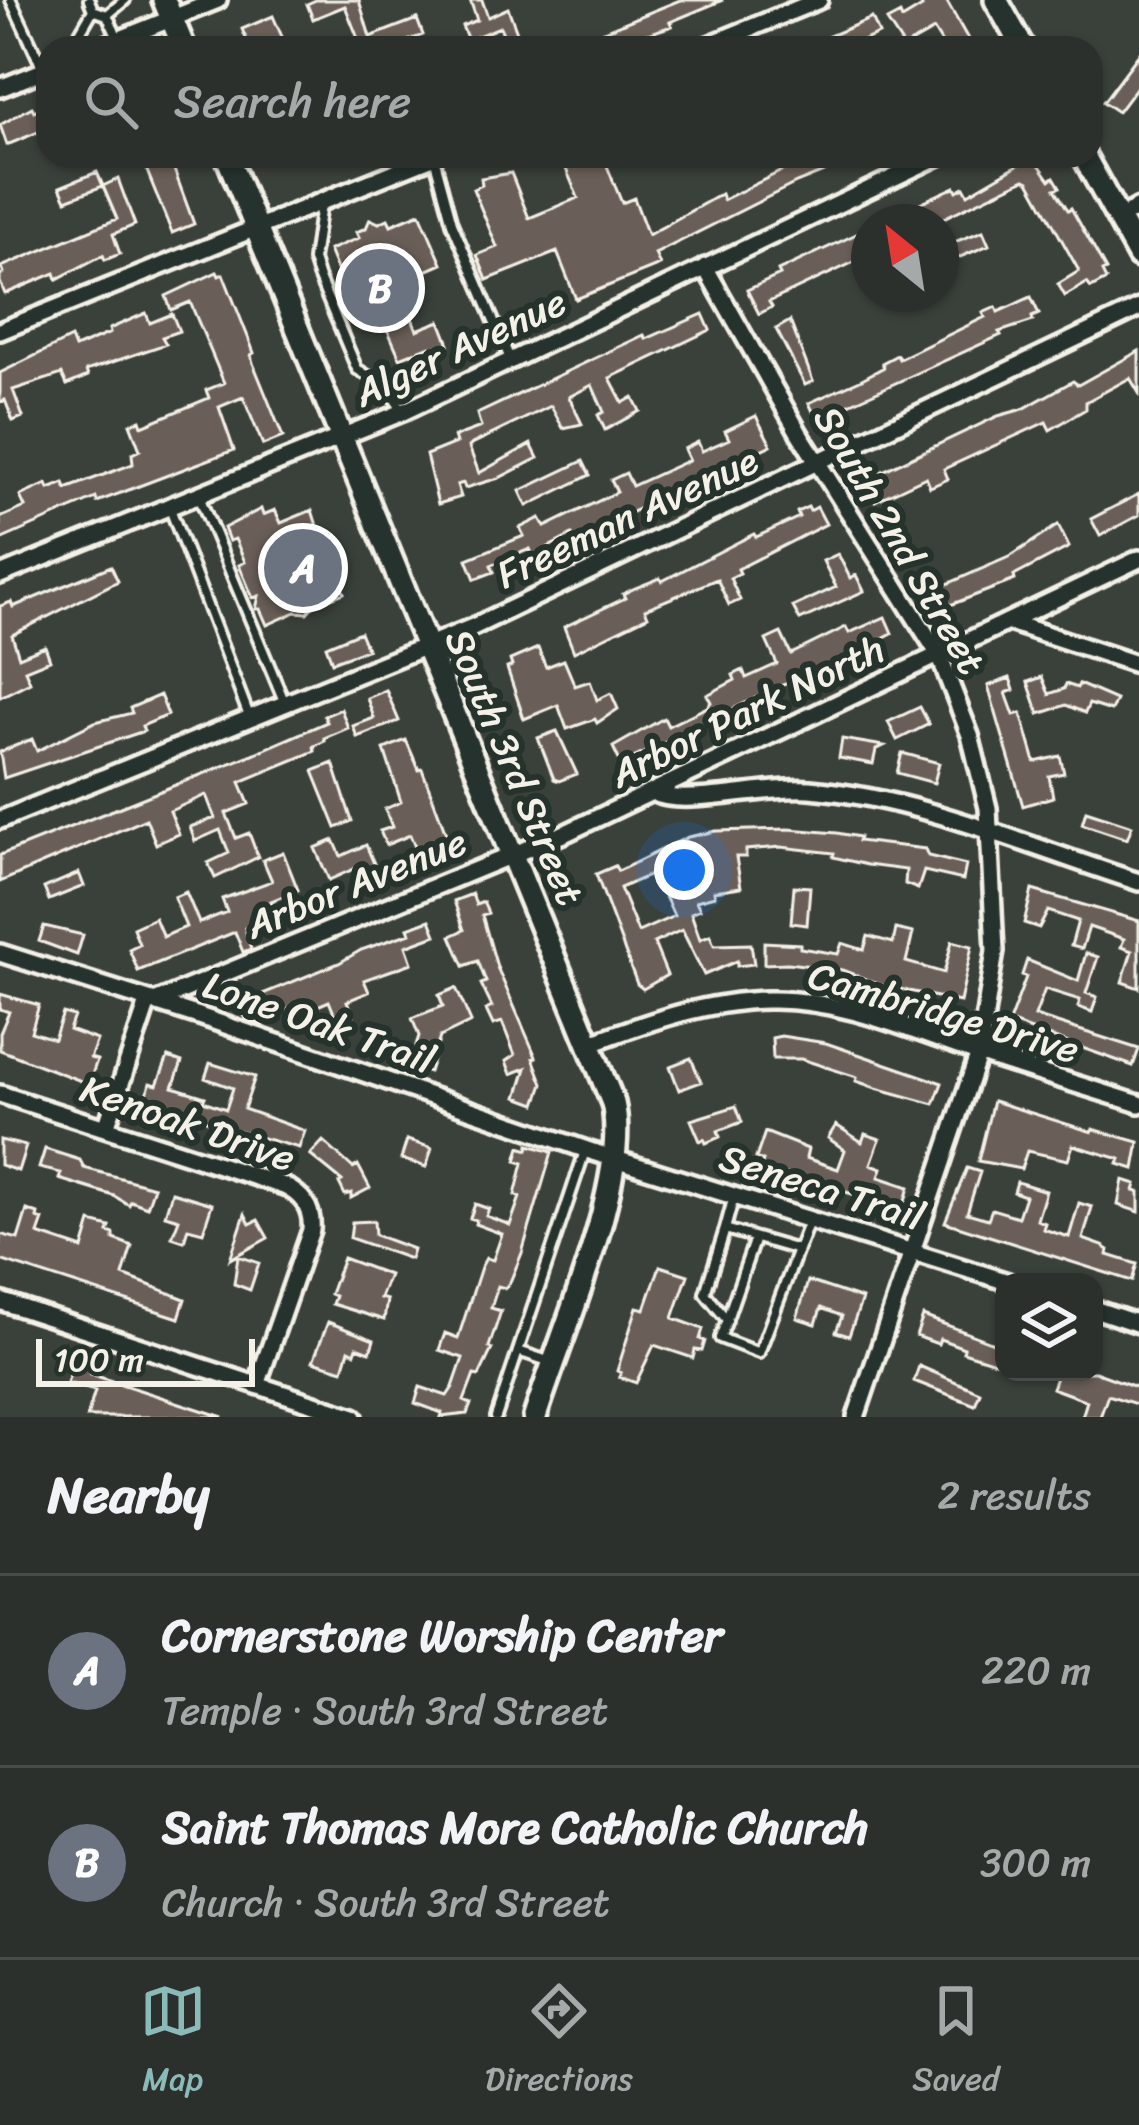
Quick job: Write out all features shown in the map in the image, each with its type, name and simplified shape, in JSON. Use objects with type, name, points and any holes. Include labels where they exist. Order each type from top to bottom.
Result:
[{"type":"street","points":[[125,36],[168,9],[218,0]]},
{"type":"street","points":[[730,36],[819,0]]},
{"type":"street","points":[[997,0],[1016,36]]},
{"type":"street","points":[[2,82],[36,72]]},
{"type":"street","name":"South 3rd Street","points":[[232,168],[613,1103],[616,1158],[535,1417]]},
{"type":"street","points":[[0,332],[406,168]]},
{"type":"street","name":"Alger Avenue","points":[[0,575],[403,412],[914,168]]},
{"type":"street","points":[[1090,168],[1139,256]]},
{"type":"street","points":[[1118,219],[1139,207]]},
{"type":"street","name":"South 2nd Street","points":[[705,267],[818,463],[939,656],[984,784],[995,951],[979,1053],[856,1417]]},
{"type":"street","name":"Freeman Avenue","points":[[0,820],[473,627],[1139,308]]},
{"type":"street","name":"Arbor Park North","points":[[512,856],[655,793],[1139,559]]},
{"type":"street","points":[[1009,622],[1139,664]]},
{"type":"street","points":[[655,793],[674,799],[772,788],[842,792],[909,807],[1139,882]]},
{"type":"street","name":"Arbor Avenue","points":[[154,1002],[512,856]]},
{"type":"street","name":"Lone Oak Trail","points":[[0,952],[616,1158]]},
{"type":"street","name":"Cambridge Drive","points":[[590,1043],[682,1012],[727,1003],[773,1000],[819,1005],[867,1016],[1139,1104]]},
{"type":"street","points":[[106,1128],[143,1011],[154,1002]]},
{"type":"street","name":"Kenoak Drive","points":[[0,1094],[284,1186],[307,1205],[311,1230],[257,1385]]},
{"type":"street","name":"Seneca Trail","points":[[616,1158],[995,1278]]},
{"type":"street","points":[[0,1301],[354,1417]]},
{"type":"street","points":[[1103,1313],[1139,1324]]},
{"type":"lane","points":[[11,0],[36,49]]},
{"type":"lane","points":[[107,16],[125,0]]},
{"type":"lane","points":[[78,36],[91,5],[107,16],[117,36]]},
{"type":"lane","points":[[439,168],[452,223],[510,360]]},
{"type":"lane","points":[[321,203],[313,260],[318,276],[357,369],[387,388],[403,412]]},
{"type":"lane","points":[[198,494],[285,703]]},
{"type":"lane","points":[[169,506],[249,717]]},
{"type":"lane","points":[[496,1417],[586,1148]]},
{"type":"lane","points":[[727,1320],[705,1293],[735,1194]]},
{"type":"lane","points":[[755,1238],[720,1338],[759,1353],[810,1218]]},
{"type":"lane","points":[[725,1229],[798,1250]]},
{"type":"lane","points":[[518,1351],[553,1362]]},
{"type":"building","points":[[359,0],[370,36],[357,36],[345,6],[313,19],[307,4]]},
{"type":"building","points":[[470,0],[482,0],[488,17],[508,8],[518,35],[504,36],[500,27],[466,36],[462,26],[477,20]]},
{"type":"building","points":[[680,0],[723,0],[642,36],[592,36]]},
{"type":"building","points":[[918,0],[946,0],[966,36],[938,36],[934,30],[923,36],[897,36],[887,21],[900,14],[902,19],[922,7]]},
{"type":"building","points":[[273,16],[282,36],[245,36],[242,29]]},
{"type":"building","points":[[872,18],[879,34],[874,36],[829,36]]},
{"type":"building","points":[[417,19],[420,36],[373,36]]},
{"type":"building","points":[[1139,54],[1139,84],[1118,112],[1103,102]]},
{"type":"building","points":[[32,107],[36,133],[7,145],[0,125]]},
{"type":"building","points":[[146,168],[173,168],[194,224],[172,233]]},
{"type":"building","points":[[566,168],[608,168],[622,203],[634,198],[648,235],[721,194],[723,200],[788,168],[834,168],[655,254],[660,265],[576,299],[557,252],[487,280],[477,255],[497,247],[473,189],[482,185],[481,178],[511,173],[529,218],[578,198]]},
{"type":"building","points":[[1012,168],[1042,168],[1060,187],[1055,189],[1106,270],[1102,272],[1106,280],[1091,288],[1087,283],[1065,296],[1058,284],[1079,271],[1025,179],[959,211],[959,204],[920,203],[964,187],[968,194]]},
{"type":"building","points":[[97,172],[103,186],[66,200],[60,187]]},
{"type":"building","points":[[118,179],[135,225],[113,234],[120,254],[105,260],[103,255],[57,279],[55,273],[5,294],[1,267],[117,219],[103,186]]},
{"type":"building","points":[[420,213],[442,264],[421,273],[426,284],[402,294],[417,330],[440,321],[449,344],[400,358],[371,292],[350,301],[329,250],[359,238],[356,232],[366,228],[370,219],[379,223],[388,219],[391,225]]},
{"type":"building","points":[[983,231],[989,245],[959,258],[959,240]]},
{"type":"building","points":[[851,237],[851,263],[769,302],[772,307],[759,314],[747,290],[780,275],[778,271]]},
{"type":"building","points":[[217,272],[223,274],[283,437],[263,445],[243,397],[219,407],[234,450],[97,502],[96,498],[0,540],[0,518],[25,507],[20,496],[47,484],[49,489],[64,483],[66,489],[133,464],[132,454],[140,450],[130,424],[140,420],[142,426],[209,398],[206,390],[224,383],[190,302],[171,310],[166,296]]},
{"type":"building","points":[[1031,297],[1039,314],[1033,321],[999,332],[1001,335],[817,420],[809,403],[884,367],[882,363],[897,355],[899,359],[985,317],[983,313],[996,307],[998,312]]},
{"type":"building","points":[[146,313],[150,323],[172,314],[179,331],[162,337],[166,344],[86,371],[88,376],[67,385],[62,374],[13,390],[23,417],[13,421],[5,400],[0,402],[0,373],[71,338],[75,348]]},
{"type":"building","points":[[703,314],[710,330],[610,378],[623,403],[633,397],[640,411],[605,430],[598,415],[604,412],[592,385],[569,397],[582,424],[563,428],[551,406],[472,444],[469,447],[479,473],[531,444],[538,458],[499,478],[465,488],[463,483],[457,485],[461,497],[438,504],[426,455],[481,427],[477,414],[644,335],[646,339]]},
{"type":"building","points":[[790,321],[813,381],[805,385],[776,329]]},
{"type":"building","points":[[1139,351],[1139,393],[1130,378],[1086,402],[1086,409],[1050,430],[1046,422],[944,469],[948,479],[930,487],[926,477],[875,501],[864,480],[998,416],[1023,409],[1073,381],[1078,385]]},
{"type":"building","points":[[756,416],[771,445],[661,492],[664,497],[574,539],[572,535],[533,555],[530,549],[491,565],[494,572],[475,579],[467,559],[524,536],[520,528],[540,518],[545,527],[617,492],[611,480],[626,473],[632,486],[689,460],[684,449],[698,442],[702,451],[729,439],[725,431]]},
{"type":"building","points":[[583,461],[590,475],[527,506],[520,491]]},
{"type":"building","points":[[1139,494],[1139,515],[1100,536],[1091,519]]},
{"type":"building","points":[[808,507],[810,511],[817,507],[826,524],[738,569],[740,573],[730,578],[740,600],[729,605],[717,579],[645,609],[648,616],[574,652],[564,627],[625,598],[623,594],[635,588],[662,581],[754,534],[799,517],[797,512]]},
{"type":"building","points":[[261,509],[263,515],[275,510],[281,523],[312,510],[330,567],[341,574],[344,593],[314,605],[307,613],[296,612],[267,625],[256,609],[259,596],[253,598],[239,565],[245,562],[235,539],[229,541],[224,528]]},
{"type":"building","points":[[1058,525],[1069,547],[1014,576],[1015,580],[945,607],[936,589],[1011,556]]},
{"type":"building","points":[[838,554],[850,578],[856,575],[864,591],[800,620],[793,607],[836,587],[823,561]]},
{"type":"building","points":[[111,566],[118,581],[12,635],[19,657],[45,646],[50,660],[25,670],[30,682],[0,697],[0,606],[11,602],[13,607]]},
{"type":"building","points":[[885,617],[892,633],[856,652],[858,655],[780,686],[621,764],[613,747],[664,718],[668,726],[707,707],[711,702],[707,695],[735,680],[733,675],[743,670],[746,678],[777,664],[766,640],[781,633],[791,654],[846,627],[849,633]]},
{"type":"building","points":[[360,632],[367,649],[332,662],[326,646]]},
{"type":"building","points":[[538,648],[546,667],[564,660],[575,686],[590,681],[597,700],[611,693],[618,709],[597,723],[595,719],[567,729],[558,705],[524,719],[507,668],[512,666],[510,660]]},
{"type":"building","points":[[1042,677],[1049,694],[1066,684],[1077,688],[1079,684],[1116,700],[1111,711],[1089,704],[1085,713],[1066,705],[1039,714],[1028,682]]},
{"type":"building","points":[[1010,678],[1014,690],[1006,693],[1014,715],[1021,713],[1035,762],[1060,756],[1064,773],[1049,776],[1053,797],[1023,806],[988,686]]},
{"type":"building","points":[[386,690],[399,721],[357,737],[353,726],[374,718],[367,698]]},
{"type":"building","points":[[160,695],[168,715],[142,726],[144,731],[4,778],[0,752],[32,739],[37,751],[95,722],[132,713],[130,708]]},
{"type":"building","points":[[920,707],[929,724],[897,740],[888,722]]},
{"type":"building","points":[[341,709],[348,728],[324,738],[314,746],[315,751],[240,782],[249,804],[226,813],[236,838],[249,833],[258,857],[215,878],[208,863],[229,853],[220,830],[195,841],[190,827],[215,818],[206,795],[170,811],[179,834],[156,844],[146,819],[0,882],[0,855],[253,754],[327,722],[324,716]]},
{"type":"building","points":[[557,731],[577,774],[559,781],[554,779],[538,738]]},
{"type":"building","points":[[842,739],[884,746],[876,750],[873,764],[839,758]]},
{"type":"building","points":[[406,740],[454,855],[438,862],[433,849],[417,852],[410,835],[386,845],[380,831],[392,827],[385,809],[401,802],[384,749]]},
{"type":"building","points":[[902,753],[939,763],[934,783],[897,773]]},
{"type":"building","points":[[333,763],[352,821],[336,828],[313,771]]},
{"type":"building","points":[[1086,811],[1132,826],[1127,839],[1082,824]]},
{"type":"building","points":[[716,831],[837,833],[859,837],[858,841],[925,849],[928,856],[966,865],[963,880],[924,871],[918,889],[905,884],[906,870],[833,857],[834,853],[781,847],[746,850],[746,857],[736,857],[741,887],[714,891],[715,896],[696,901],[700,909],[691,913],[700,939],[710,935],[714,945],[751,944],[754,964],[737,966],[737,961],[704,975],[682,930],[654,943],[667,975],[643,989],[637,984],[596,874],[615,866],[618,871],[688,837]],"holes":[[[698,854],[704,880],[664,894],[674,916],[638,932],[620,888]]]},
{"type":"building","points":[[334,840],[341,856],[366,845],[378,873],[361,880],[356,868],[329,880],[315,848]]},
{"type":"building","points":[[283,852],[298,890],[271,901],[279,918],[245,928],[251,949],[243,952],[235,932],[138,971],[129,949],[139,944],[133,928],[155,918],[163,937],[186,927],[174,897],[186,892],[199,923],[227,912],[222,899],[272,881],[263,860]]},
{"type":"building","points":[[79,873],[84,886],[49,900],[44,888]]},
{"type":"building","points":[[794,886],[810,887],[807,925],[791,923]]},
{"type":"building","points":[[1032,890],[1139,921],[1139,988],[1122,982],[1132,951],[1121,947],[1124,939],[1089,927],[1082,949],[1071,946],[1078,921],[1048,911],[1039,928],[1024,923]]},
{"type":"building","points":[[472,894],[476,905],[483,902],[488,913],[482,915],[497,967],[536,1057],[543,1084],[536,1104],[517,1097],[526,1068],[511,1074],[506,1061],[515,1055],[502,1022],[493,1025],[486,1010],[492,1007],[481,984],[486,982],[478,961],[464,966],[451,936],[464,930],[454,901]]},
{"type":"building","points":[[430,920],[436,935],[406,946],[412,963],[364,980],[369,992],[347,1001],[356,1023],[341,1030],[329,1001],[306,1011],[312,1024],[300,1029],[292,1008],[270,1016],[272,1022],[263,1025],[246,1019],[242,1011],[263,1003],[260,995],[410,933],[408,928]]},
{"type":"building","points":[[44,926],[83,935],[77,955],[39,941]]},
{"type":"building","points":[[896,929],[913,933],[906,962],[944,973],[952,941],[972,946],[960,1002],[881,985],[842,970],[764,964],[764,942],[800,944],[800,948],[838,954],[842,943],[864,950],[868,936],[893,943]]},
{"type":"building","points":[[1086,953],[1098,957],[1086,993],[1097,997],[1092,1012],[1078,1007],[1080,1000],[1045,989],[1035,1016],[1139,1049],[1133,1066],[1009,1022],[1026,977],[1022,975],[1027,960],[1078,981]]},
{"type":"building","points":[[456,988],[471,1022],[440,1037],[429,1072],[409,1066],[419,1036],[412,1018],[443,1006],[439,995]]},
{"type":"building","points":[[0,994],[39,1005],[31,1032],[54,1039],[63,1013],[74,1016],[69,1030],[97,1040],[90,1058],[97,1060],[89,1084],[0,1050],[0,1033],[9,1012],[0,1009]]},
{"type":"building","points":[[772,1038],[826,1043],[942,1083],[934,1104],[801,1059],[773,1059]]},
{"type":"building","points":[[168,1057],[182,1062],[173,1087],[226,1109],[233,1088],[205,1078],[210,1063],[255,1077],[244,1109],[305,1131],[299,1148],[145,1102],[150,1083],[157,1085]]},
{"type":"building","points":[[691,1058],[701,1082],[679,1090],[670,1066]]},
{"type":"building","points":[[993,1101],[1139,1142],[1134,1169],[1118,1164],[1120,1159],[1073,1145],[1068,1160],[1027,1151],[1021,1169],[978,1161]]},
{"type":"building","points":[[736,1106],[742,1122],[718,1131],[720,1137],[700,1141],[691,1120]]},
{"type":"building","points":[[836,1125],[862,1142],[865,1134],[880,1139],[871,1164],[882,1168],[879,1177],[909,1187],[904,1205],[899,1208],[776,1171],[761,1166],[763,1161],[756,1158],[765,1132],[808,1149],[806,1158],[838,1169],[845,1150],[828,1138]]},
{"type":"building","points":[[0,1140],[26,1146],[18,1171],[0,1165]]},
{"type":"building","points":[[407,1140],[432,1148],[426,1167],[401,1159]]},
{"type":"building","points":[[323,1141],[353,1168],[358,1165],[370,1188],[351,1198],[351,1193],[345,1195],[342,1181],[310,1155]]},
{"type":"building","points":[[529,1145],[552,1152],[522,1253],[510,1282],[505,1288],[498,1286],[491,1308],[501,1311],[492,1349],[464,1401],[471,1404],[467,1414],[441,1417],[442,1413],[415,1403],[420,1387],[447,1396],[453,1387],[463,1358],[439,1350],[445,1333],[458,1338],[481,1267],[486,1258],[493,1260],[502,1234],[470,1218],[475,1204],[489,1209],[486,1216],[510,1225],[520,1197],[515,1195],[523,1163],[516,1161],[520,1147],[528,1150]]},
{"type":"building","points":[[45,1149],[80,1160],[84,1168],[154,1187],[147,1207],[131,1201],[129,1205],[59,1179],[61,1173],[39,1168]]},
{"type":"building","points":[[967,1168],[980,1172],[967,1213],[988,1219],[992,1209],[1018,1217],[1025,1196],[1014,1192],[1017,1182],[1046,1191],[1037,1220],[1045,1223],[1043,1229],[1069,1237],[1079,1203],[1092,1207],[1083,1239],[1103,1246],[1108,1255],[1137,1264],[1132,1281],[945,1222]]},
{"type":"building","points":[[1123,1180],[1136,1184],[1139,1212],[1118,1205]]},
{"type":"building","points":[[172,1192],[212,1204],[203,1232],[188,1228],[184,1241],[172,1237],[179,1219],[165,1215]]},
{"type":"building","points":[[27,1210],[43,1220],[38,1234],[83,1249],[91,1222],[110,1227],[114,1239],[132,1246],[123,1275],[185,1299],[179,1318],[0,1260],[0,1234],[18,1239]]},
{"type":"building","points":[[245,1214],[250,1224],[258,1220],[268,1238],[230,1259]]},
{"type":"building","points":[[374,1221],[375,1235],[413,1249],[410,1259],[350,1238],[352,1222]]},
{"type":"building","points":[[238,1256],[259,1263],[250,1290],[234,1284]]},
{"type":"building","points":[[343,1258],[389,1275],[380,1298],[387,1300],[384,1320],[332,1304],[335,1296],[330,1294]]},
{"type":"building","points":[[660,1266],[688,1275],[673,1318],[703,1329],[700,1339],[705,1341],[693,1358],[654,1345],[636,1383],[619,1377],[617,1371],[637,1307],[645,1309]]},
{"type":"building","points":[[808,1281],[862,1299],[849,1336],[836,1332],[842,1316],[821,1308],[816,1324],[797,1318]]},
{"type":"building","points":[[923,1316],[995,1344],[995,1362],[940,1339],[938,1344],[916,1336]]},
{"type":"building","points":[[328,1322],[374,1340],[370,1352],[357,1347],[355,1353],[349,1350],[343,1370],[313,1361]]},
{"type":"building","points":[[74,1361],[92,1367],[90,1374],[223,1417],[87,1417],[95,1391],[67,1383]]},
{"type":"building","points":[[919,1366],[980,1392],[975,1405],[914,1381]]},
{"type":"building","points":[[1103,1375],[1139,1388],[1139,1405],[1108,1395],[1100,1417],[1082,1417],[1087,1401],[1052,1388],[1055,1381],[1103,1381]]},
{"type":"place","name":"Saint Thomas More Catholic Church","points":[[380,288]]},
{"type":"place","name":"Cornerstone Worship Center","points":[[303,568]]}]
